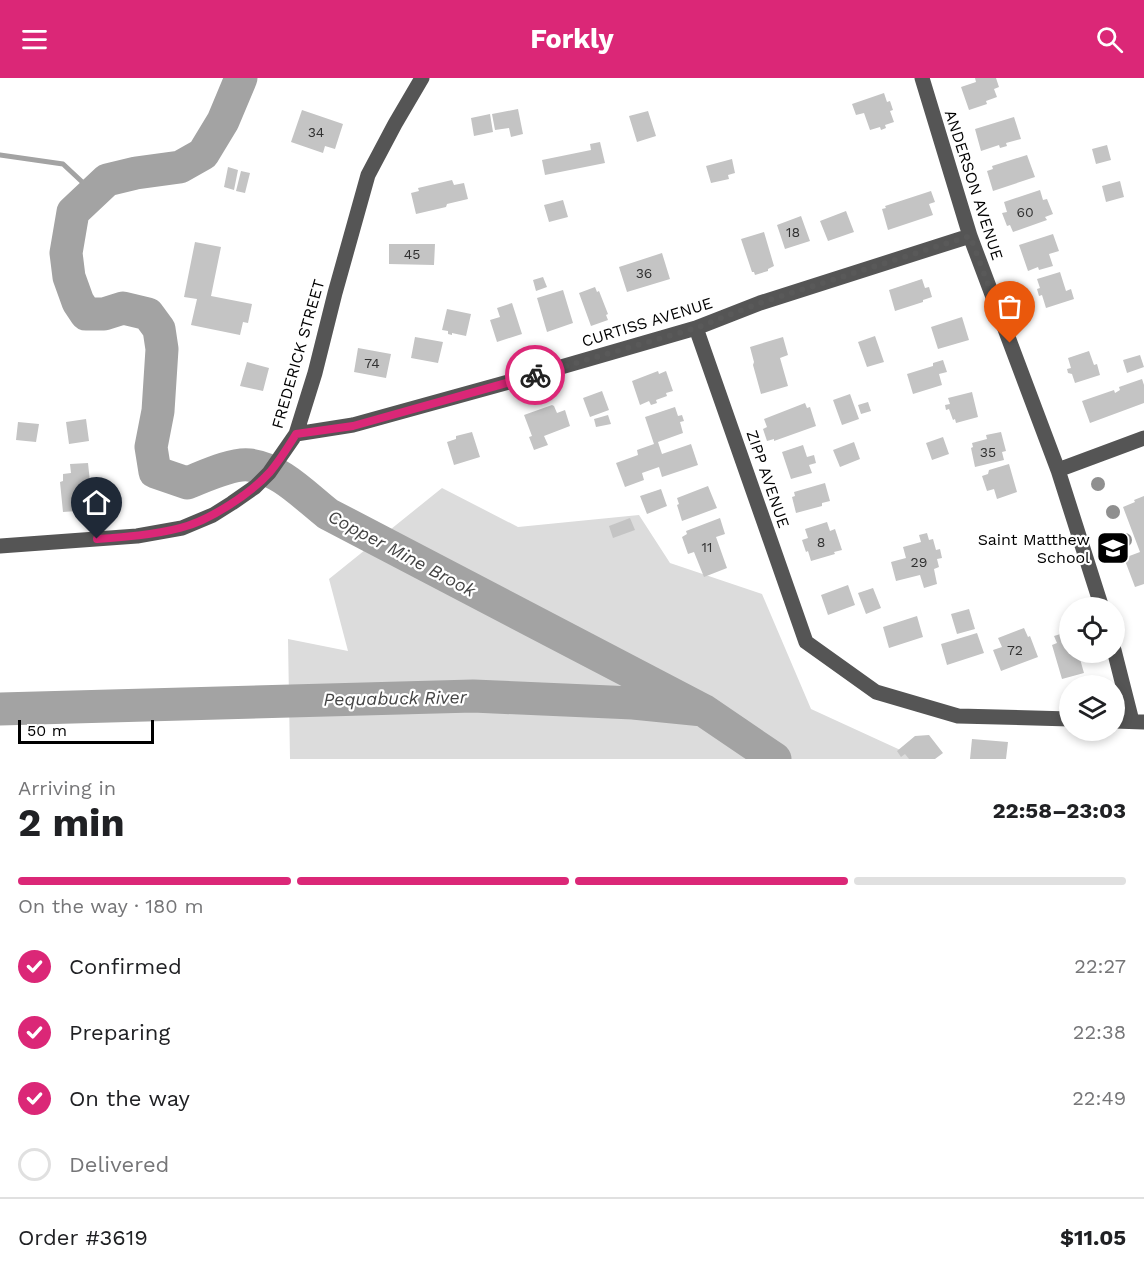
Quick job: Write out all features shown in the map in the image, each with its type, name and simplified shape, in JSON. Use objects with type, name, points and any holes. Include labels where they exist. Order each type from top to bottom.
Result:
[{"type":"street","name":"FREDERICK STREET","points":[[0,546],[137,536],[182,528],[213,515],[232,503],[255,487],[269,472],[296,434],[315,373],[368,175],[423,78]]},
{"type":"street","name":"ANDERSON AVENUE","points":[[922,78],[970,236],[1058,470],[1098,597]]},
{"type":"street","name":"CURTISS AVENUE","points":[[296,434],[353,426],[696,328],[760,303],[970,236]]},
{"type":"street","name":"ZIPP AVENUE","points":[[696,328],[806,642],[876,692],[958,716],[1059,719]]},
{"type":"street","points":[[1058,470],[1144,438]]},
{"type":"street","points":[[1118,663],[1138,722]]},
{"type":"shaded area","points":[[442,488],[518,527],[639,515],[670,563],[762,594],[811,709],[920,759],[290,759],[288,639],[348,651],[329,579]]},
{"type":"building","points":[[975,78],[996,78],[999,87],[994,89],[997,97],[986,101],[987,104],[969,110],[961,87],[976,82]]},
{"type":"building","points":[[884,93],[887,102],[890,101],[893,110],[890,111],[894,122],[885,125],[886,128],[881,130],[880,127],[870,130],[864,113],[856,115],[852,104]]},
{"type":"building","points":[[518,109],[523,134],[511,137],[509,128],[495,130],[492,114]]},
{"type":"building","points":[[302,110],[343,124],[335,149],[325,146],[323,153],[291,142]]},
{"type":"building","points":[[648,111],[656,136],[637,142],[629,116]]},
{"type":"building","points":[[490,114],[493,132],[474,136],[471,118]]},
{"type":"building","points":[[1014,117],[1021,139],[1006,143],[1007,146],[1000,148],[999,145],[981,151],[975,129]]},
{"type":"building","points":[[600,142],[605,163],[545,175],[542,160],[591,150],[590,144]]},
{"type":"building","points":[[1107,145],[1111,160],[1096,164],[1092,149]]},
{"type":"building","points":[[1027,155],[1035,177],[993,191],[987,171],[993,169],[992,166]]},
{"type":"building","points":[[732,159],[735,173],[728,175],[729,179],[711,183],[706,166]]},
{"type":"building","points":[[228,167],[238,170],[234,190],[224,187]]},
{"type":"building","points":[[241,171],[250,173],[245,193],[236,191]]},
{"type":"building","points":[[452,180],[454,185],[464,183],[468,199],[416,214],[411,193],[419,191],[418,188]]},
{"type":"building","points":[[1120,181],[1124,197],[1106,202],[1102,186]]},
{"type":"building","points":[[1040,190],[1043,200],[1047,199],[1053,214],[1045,217],[1047,220],[1013,232],[1010,225],[1007,226],[1002,213],[1007,212],[1004,202]]},
{"type":"building","points":[[931,191],[935,202],[929,204],[933,215],[888,230],[882,209],[886,208],[885,206]]},
{"type":"building","points":[[563,200],[568,217],[549,222],[544,205]]},
{"type":"building","points":[[846,211],[854,232],[828,241],[820,221]]},
{"type":"building","points":[[801,216],[810,241],[785,249],[777,225]]},
{"type":"building","points":[[764,232],[774,266],[768,271],[755,275],[741,239]]},
{"type":"building","points":[[1053,234],[1059,251],[1049,254],[1053,266],[1039,270],[1038,267],[1028,271],[1019,245]]},
{"type":"building","points":[[195,242],[221,247],[211,296],[252,304],[248,323],[243,322],[240,335],[191,325],[197,299],[184,297]]},
{"type":"building","points":[[389,244],[435,244],[434,265],[389,264]]},
{"type":"building","points":[[662,253],[670,279],[627,292],[619,267]]},
{"type":"building","points":[[1060,272],[1066,291],[1071,289],[1074,299],[1046,308],[1042,295],[1039,296],[1037,289],[1040,288],[1037,279]]},
{"type":"building","points":[[543,277],[547,287],[536,291],[533,280]]},
{"type":"building","points":[[922,279],[925,288],[929,287],[932,297],[895,311],[889,290]]},
{"type":"building","points":[[595,287],[597,292],[599,291],[608,320],[591,326],[579,293]]},
{"type":"building","points":[[563,290],[573,323],[547,332],[537,298]]},
{"type":"building","points":[[512,303],[522,334],[497,342],[490,320],[500,317],[497,308]]},
{"type":"building","points":[[447,309],[471,314],[466,336],[448,334],[448,331],[442,330]]},
{"type":"building","points":[[962,317],[969,340],[938,349],[931,327]]},
{"type":"building","points":[[875,336],[884,362],[867,367],[858,342]]},
{"type":"building","points":[[415,337],[443,342],[438,363],[411,358]]},
{"type":"building","points":[[783,337],[788,355],[780,358],[788,386],[761,394],[750,347]]},
{"type":"building","points":[[358,348],[391,354],[386,378],[354,372]]},
{"type":"building","points":[[1089,351],[1094,365],[1097,364],[1100,375],[1075,383],[1072,374],[1068,373],[1067,369],[1071,368],[1068,358]]},
{"type":"building","points":[[1140,355],[1144,367],[1127,373],[1123,360]]},
{"type":"building","points":[[943,360],[947,372],[939,374],[942,385],[913,394],[907,374],[933,366],[933,363]]},
{"type":"building","points":[[247,362],[269,368],[263,391],[240,386]]},
{"type":"building","points":[[658,371],[659,374],[666,371],[673,391],[656,400],[657,403],[651,405],[649,401],[640,405],[632,381]]},
{"type":"building","points":[[1142,379],[1144,403],[1090,423],[1082,401],[1114,390],[1115,393],[1120,390],[1119,387]]},
{"type":"building","points":[[602,391],[609,410],[590,417],[583,398]]},
{"type":"building","points":[[972,392],[978,417],[956,423],[949,409],[946,410],[945,405],[950,404],[948,398]]},
{"type":"building","points":[[850,394],[859,419],[842,425],[833,400]]},
{"type":"building","points":[[868,402],[871,411],[861,414],[858,405]]},
{"type":"building","points":[[805,403],[807,408],[810,407],[816,426],[774,441],[774,439],[767,441],[763,429],[767,427],[764,419]]},
{"type":"building","points":[[552,405],[557,413],[565,410],[570,426],[544,436],[548,445],[534,450],[529,437],[532,436],[524,415]]},
{"type":"building","points":[[675,407],[678,416],[682,415],[684,421],[680,422],[683,433],[658,442],[662,454],[691,444],[698,465],[662,477],[659,467],[642,473],[644,480],[625,487],[616,463],[638,455],[637,450],[654,444],[645,417]]},
{"type":"building","points":[[608,415],[611,424],[596,427],[594,419]]},
{"type":"building","points":[[86,419],[89,441],[69,444],[66,422]]},
{"type":"building","points":[[18,422],[39,424],[36,442],[16,440]]},
{"type":"building","points":[[472,432],[480,457],[454,465],[447,442],[456,439],[456,436]]},
{"type":"building","points":[[1001,432],[1006,451],[1002,452],[1004,460],[975,467],[972,443],[987,439],[986,435]]},
{"type":"building","points":[[943,437],[949,454],[932,460],[926,443]]},
{"type":"building","points":[[854,442],[860,459],[840,467],[833,450]]},
{"type":"building","points":[[803,445],[807,457],[814,455],[816,463],[809,465],[812,473],[791,479],[782,452]]},
{"type":"building","points":[[88,463],[90,482],[82,483],[84,508],[63,512],[60,482],[63,481],[63,474],[71,473],[70,464]]},
{"type":"building","points":[[1009,464],[1017,492],[997,499],[994,489],[987,491],[982,476],[988,474],[989,470]]},
{"type":"building","points":[[825,483],[830,501],[822,503],[822,506],[796,513],[792,497],[795,496],[794,492]]},
{"type":"building","points":[[708,486],[717,508],[682,521],[677,498]]},
{"type":"building","points":[[661,489],[667,506],[647,514],[640,496]]},
{"type":"building","points":[[1144,496],[1144,584],[1135,587],[1124,558],[1140,552],[1123,507]]},
{"type":"building","points":[[630,518],[635,530],[613,538],[609,526]]},
{"type":"building","points":[[720,518],[725,534],[716,537],[727,568],[704,577],[694,552],[688,554],[682,537],[687,534],[686,531]]},
{"type":"building","points":[[827,522],[830,531],[835,529],[842,550],[811,561],[802,540],[808,538],[805,529]]},
{"type":"building","points":[[927,533],[929,540],[933,539],[936,550],[940,549],[942,558],[937,559],[939,567],[934,569],[937,584],[924,588],[920,575],[896,581],[891,562],[906,558],[903,547],[921,542],[919,535]]},
{"type":"building","points":[[848,585],[855,605],[828,615],[821,595]]},
{"type":"building","points":[[873,588],[881,608],[866,614],[858,593]]},
{"type":"building","points":[[969,609],[975,629],[957,634],[951,614]]},
{"type":"building","points":[[917,616],[923,637],[889,648],[883,627]]},
{"type":"building","points":[[1024,628],[1028,637],[1030,636],[1038,657],[1001,671],[993,650],[1002,647],[998,638]]},
{"type":"building","points":[[977,633],[984,653],[947,665],[941,644]]},
{"type":"building","points":[[1059,634],[1059,663],[1081,663],[1084,673],[1061,675],[1052,645],[1057,643],[1054,636]]},
{"type":"building","points":[[929,735],[943,753],[935,759],[909,759],[905,754],[901,757],[897,751],[915,736]]},
{"type":"building","points":[[972,739],[1008,742],[1006,759],[970,759]]},
{"type":"waterway","name":"Copper Mine Brook","points":[[241,78],[223,121],[203,154],[180,167],[136,173],[107,180],[73,212],[66,253],[69,277],[78,302],[86,314],[104,314],[123,308],[148,314],[159,329],[162,349],[158,411],[151,447],[155,472],[187,483],[234,466],[249,465],[271,471],[328,514],[703,710]]},
{"type":"waterway","points":[[0,155],[63,164],[94,193]]},
{"type":"waterway","name":"Pequabuck River","points":[[0,709],[473,696],[633,703],[703,710],[775,759]]},
{"type":"way so far","points":[[535,375],[696,328],[760,303],[970,236],[1010,343]]},
{"type":"place","name":"Saint Matthew School","points":[[1113,548]]},
{"type":"route","points":[[97,539],[137,536],[182,528],[213,515],[255,487],[269,472],[296,434],[353,426],[535,375]]}]
